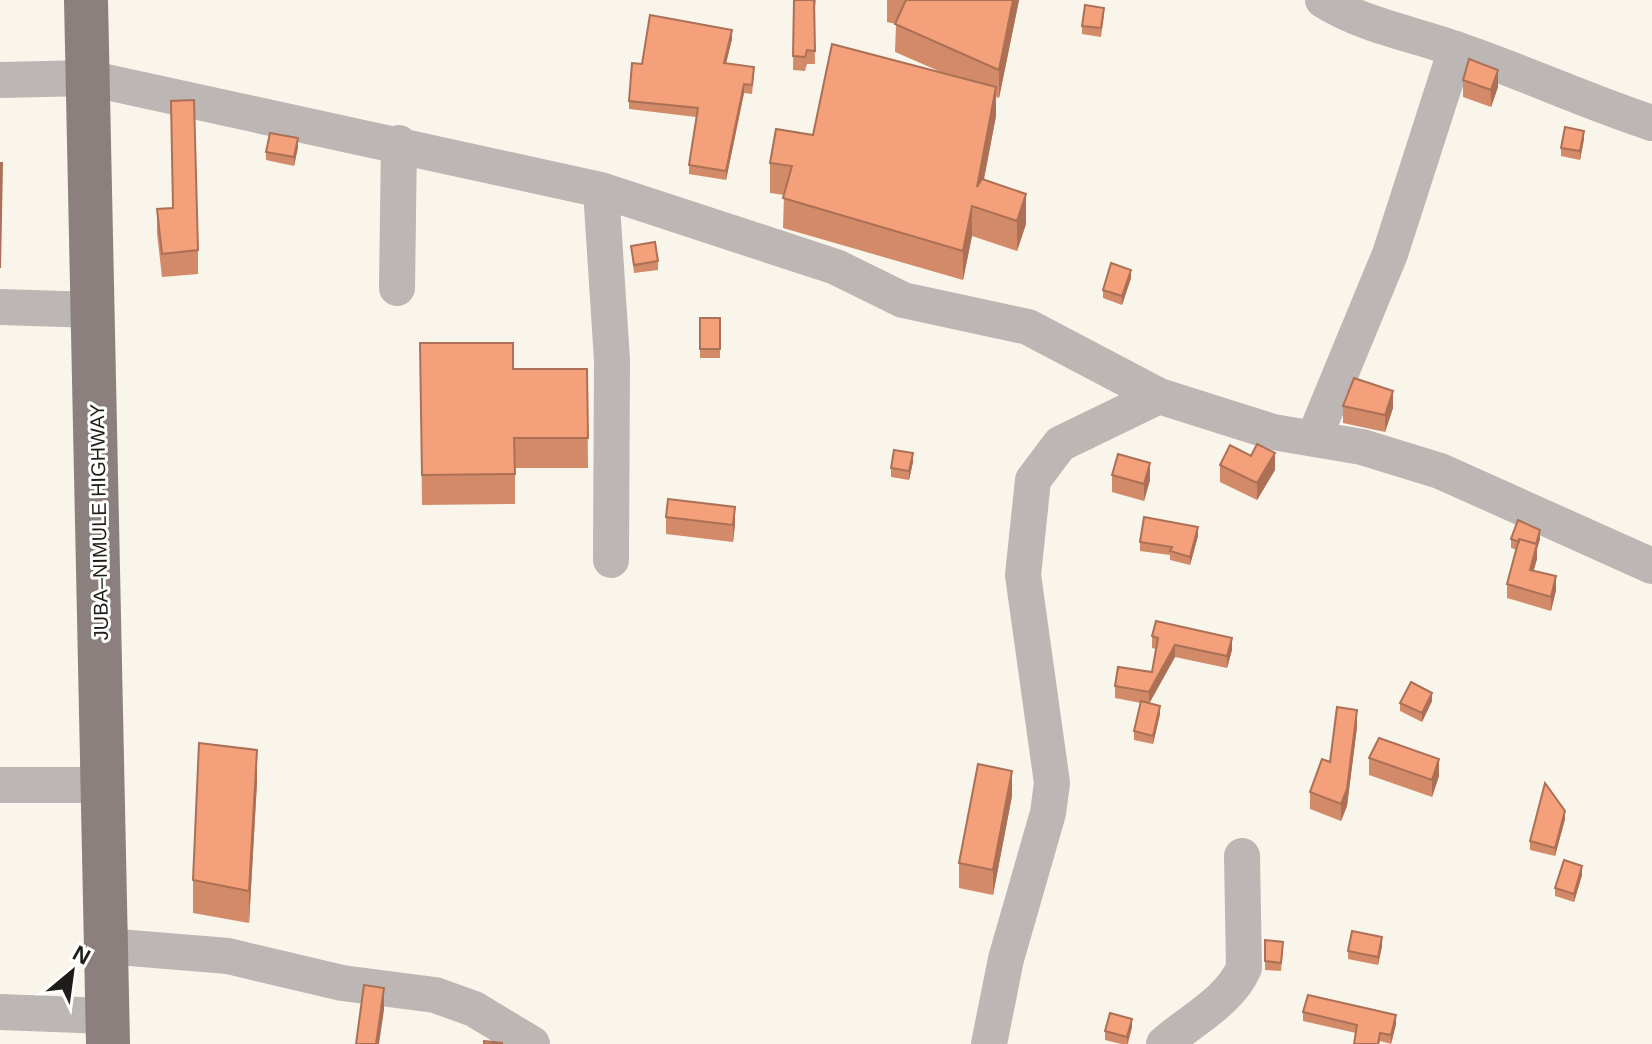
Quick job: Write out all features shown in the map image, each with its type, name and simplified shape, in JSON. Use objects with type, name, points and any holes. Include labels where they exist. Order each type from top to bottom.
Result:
[{"type":"main road","name":"JUBA–NIMULE HIGHWAY","points":[[86,0],[108,1030]]},
{"type":"street","points":[[1323,0],[1345,14],[1456,49],[1586,101],[1652,123]]},
{"type":"street","points":[[1314,438],[1390,254],[1456,49]]},
{"type":"street","points":[[0,80],[88,78],[399,143],[601,190],[836,267],[903,300],[1028,327],[1159,396],[1273,432],[1362,447],[1440,471],[1652,566]]},
{"type":"street","points":[[397,288],[399,143]]},
{"type":"street","points":[[601,190],[612,360],[611,560]]},
{"type":"street","points":[[0,307],[95,310]]},
{"type":"street","points":[[989,1044],[1006,959],[1048,813],[1052,783],[1023,575],[1033,480],[1060,444],[1159,396]]},
{"type":"street","points":[[0,785],[104,785]]},
{"type":"street","points":[[1164,1044],[1217,1003],[1237,983],[1244,968],[1242,856]]},
{"type":"street","points":[[106,946],[228,956],[342,983],[435,995],[474,1009],[532,1044]]},
{"type":"street","points":[[0,1012],[108,1030]]},
{"type":"building","points":[[794,0],[814,0],[815,51],[807,50],[805,57],[793,56]]},
{"type":"building","points":[[906,0],[1013,0],[999,70],[895,24]]},
{"type":"building","points":[[1085,5],[1104,8],[1101,28],[1082,26]]},
{"type":"building","points":[[650,15],[732,30],[724,63],[754,67],[752,85],[744,84],[726,171],[689,165],[698,108],[629,101],[632,63],[642,64]]},
{"type":"building","points":[[832,44],[996,87],[977,187],[982,179],[1026,194],[1017,221],[972,206],[963,251],[783,198],[792,166],[770,163],[776,129],[813,135]]},
{"type":"building","points":[[1469,59],[1498,70],[1491,90],[1463,80]]},
{"type":"building","points":[[194,100],[198,250],[162,254],[157,209],[173,208],[171,101]]},
{"type":"building","points":[[1565,127],[1584,131],[1580,151],[1561,148]]},
{"type":"building","points":[[270,133],[298,138],[294,157],[266,152]]},
{"type":"building","points":[[0,163],[2,163],[0,268]]},
{"type":"building","points":[[655,242],[658,261],[634,265],[631,246]]},
{"type":"building","points":[[1111,263],[1131,270],[1122,296],[1103,290]]},
{"type":"building","points":[[700,318],[720,318],[720,349],[700,349]]},
{"type":"building","points":[[420,343],[513,343],[513,369],[587,369],[588,438],[514,438],[515,474],[422,475]]},
{"type":"building","points":[[1354,378],[1393,391],[1385,415],[1343,406]]},
{"type":"building","points":[[1257,444],[1275,453],[1257,483],[1220,465],[1230,445],[1251,456]]},
{"type":"building","points":[[894,450],[913,453],[909,471],[891,468]]},
{"type":"building","points":[[1118,454],[1150,463],[1144,484],[1112,475]]},
{"type":"building","points":[[668,499],[735,507],[733,525],[666,517]]},
{"type":"building","points":[[1144,517],[1198,527],[1190,557],[1170,551],[1172,547],[1140,542]]},
{"type":"building","points":[[1518,520],[1540,530],[1536,544],[1511,539]]},
{"type":"building","points":[[1519,539],[1537,544],[1530,570],[1556,576],[1551,597],[1507,584]]},
{"type":"building","points":[[1156,621],[1232,638],[1227,656],[1175,645],[1149,692],[1115,686],[1118,667],[1152,672],[1158,638],[1152,636]]},
{"type":"building","points":[[1411,682],[1432,693],[1422,713],[1400,703]]},
{"type":"building","points":[[1141,701],[1160,706],[1153,736],[1134,731]]},
{"type":"building","points":[[1337,707],[1357,710],[1347,789],[1341,804],[1310,792],[1322,759],[1330,762]]},
{"type":"building","points":[[1379,738],[1439,759],[1432,780],[1369,758]]},
{"type":"building","points":[[199,743],[257,750],[249,891],[193,880]]},
{"type":"building","points":[[978,764],[1012,771],[993,870],[959,863]]},
{"type":"building","points":[[1545,783],[1565,811],[1555,848],[1530,841]]},
{"type":"building","points":[[1564,860],[1582,866],[1574,894],[1555,888]]},
{"type":"building","points":[[1352,931],[1382,937],[1378,957],[1348,951]]},
{"type":"building","points":[[1265,940],[1283,942],[1281,963],[1265,961]]},
{"type":"building","points":[[364,985],[384,988],[376,1044],[356,1044]]},
{"type":"building","points":[[1308,995],[1396,1015],[1391,1035],[1380,1033],[1378,1044],[1354,1044],[1357,1025],[1303,1012]]},
{"type":"building","points":[[1110,1013],[1132,1019],[1127,1037],[1105,1031]]}]
